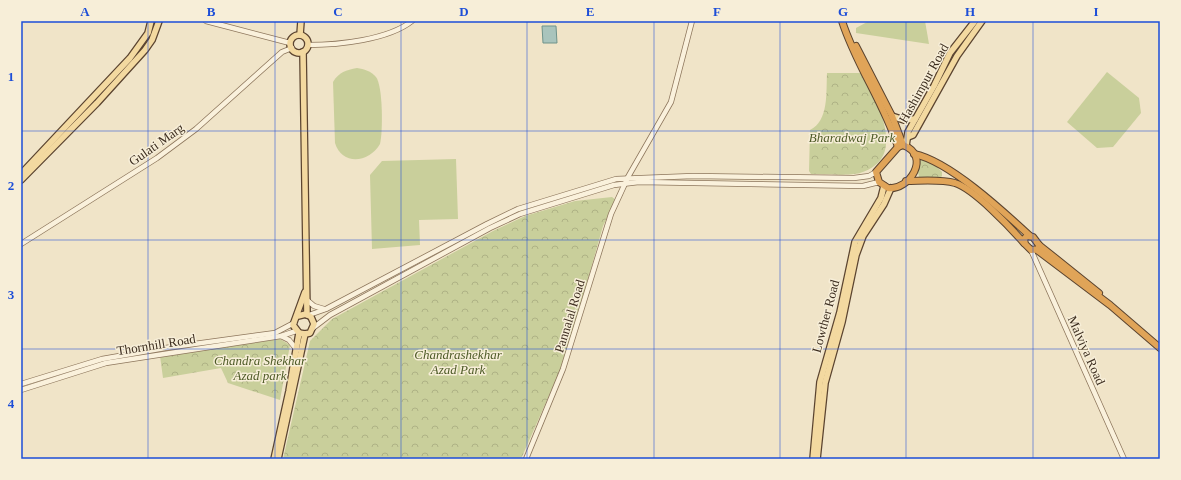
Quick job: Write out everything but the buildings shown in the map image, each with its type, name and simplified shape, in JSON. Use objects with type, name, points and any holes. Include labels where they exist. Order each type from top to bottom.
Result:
[{"type":"highway","points":[[844,21],[892,116],[903,146]]},
{"type":"highway","points":[[844,21],[862,70],[903,146],[910,148],[918,164],[913,176],[891,188],[882,184],[876,172],[903,146]]},
{"type":"highway","points":[[914,154],[927,156],[994,204],[1030,236],[1037,240],[1036,248]]},
{"type":"highway","points":[[906,181],[943,181],[956,184],[995,212],[1024,243],[1036,248],[1160,342]]},
{"type":"highway","points":[[1024,243],[1024,237],[1030,236]]},
{"type":"highway","points":[[1036,248],[1110,306],[1160,348]]},
{"type":"main road","points":[[21,174],[130,58],[148,33],[151,21]]},
{"type":"main road","points":[[21,180],[97,103],[145,50],[152,40],[159,21]]},
{"type":"main road","points":[[300,35],[301,21]]},
{"type":"main road","name":"Hashimpur Road","points":[[903,146],[908,137],[908,132],[934,86],[950,53],[975,21]]},
{"type":"main road","points":[[908,137],[913,135],[956,56],[982,21]]},
{"type":"main road","points":[[300,333],[310,333],[313,328],[313,320],[308,315],[306,286],[302,52],[308,44],[306,38],[300,35],[294,37],[291,46],[296,52],[302,52]]},
{"type":"main road","points":[[892,116],[904,120],[915,119]]},
{"type":"main road","name":"Lowther Road","points":[[813,459],[822,375],[840,312],[855,242],[881,198],[882,184]]},
{"type":"main road","name":"Lowther Road","points":[[818,459],[825,383],[842,322],[856,255],[863,236],[884,204],[891,188]]},
{"type":"main road","points":[[278,459],[300,333],[294,323],[298,316],[306,286]]},
{"type":"main road","points":[[298,316],[308,315]]},
{"type":"main road","points":[[274,459],[300,333]]},
{"type":"street","points":[[206,21],[291,46]]},
{"type":"street","points":[[308,44],[373,38],[387,34],[412,21]]},
{"type":"street","name":"Pannalal Road","points":[[526,459],[563,369],[607,223],[628,177],[671,102],[692,21]]},
{"type":"street","name":"Gulati Marg","points":[[21,244],[157,158],[196,129],[282,52],[291,46]]},
{"type":"street","points":[[308,315],[326,310],[480,227],[518,209],[584,188],[628,177],[693,176],[854,178],[869,176],[876,172]]},
{"type":"street","points":[[313,328],[330,314],[490,228],[520,214],[606,187],[626,183],[863,186],[882,184]]},
{"type":"street","name":"Malviya Road","points":[[1036,248],[1124,459]]},
{"type":"street","points":[[307,300],[318,308],[326,310]]},
{"type":"street","name":"Thornhill Road","points":[[21,384],[102,359],[165,348],[275,333],[294,323]]},
{"type":"street","name":"Thornhill Road","points":[[21,390],[106,363],[300,333]]},
{"type":"street","points":[[282,336],[297,350]]},
{"type":"green space","points":[[869,21],[925,21],[929,44],[856,33],[856,28]]},
{"type":"green space","points":[[357,68],[372,73],[376,77],[380,90],[382,120],[380,144],[369,155],[356,159],[343,156],[335,143],[333,82],[343,72]]},
{"type":"green space","points":[[1107,72],[1139,98],[1141,113],[1113,147],[1097,148],[1067,122]]},
{"type":"green space","name":"Bharadwaj Park","points":[[827,73],[863,73],[881,113],[885,128],[886,142],[883,155],[875,166],[860,173],[843,175],[811,174],[809,171],[810,130],[821,120],[825,105]]},
{"type":"green space","points":[[456,159],[458,219],[419,220],[420,245],[372,249],[370,175],[382,161]]},
{"type":"green space","points":[[919,159],[932,162],[942,172],[942,176],[940,178],[926,179],[919,177]]},
{"type":"green space","name":"Chandrashekhar Azad Park","points":[[612,197],[616,200],[603,226],[566,357],[521,459],[283,459],[310,341],[332,319],[493,231],[525,216],[575,201]]},
{"type":"green space","name":"Chandra Shekhar Azad park","points":[[280,339],[290,345],[280,400],[228,383],[221,368],[163,378],[160,356]]},
{"type":"water","points":[[542,26],[556,26],[557,43],[543,43]]}]
